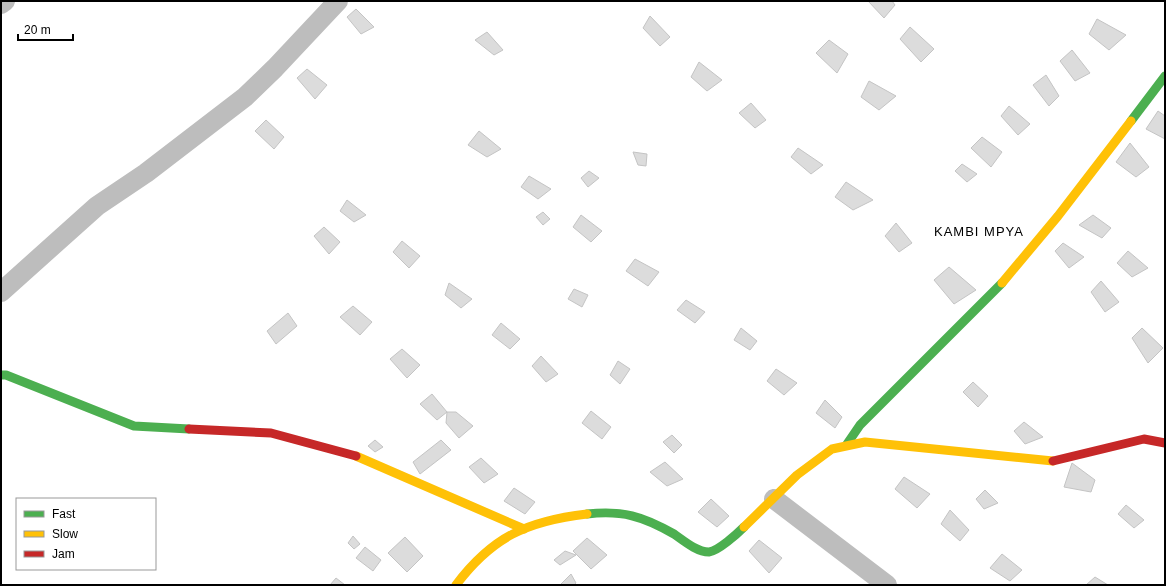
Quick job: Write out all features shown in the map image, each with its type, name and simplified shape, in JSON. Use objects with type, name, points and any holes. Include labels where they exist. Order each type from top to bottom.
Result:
[{"type":"street","points":[[1,4],[4,1]]},
{"type":"street","points":[[1,292],[97,206],[146,173],[244,97],[275,68],[338,1]]},
{"type":"street","points":[[847,444],[860,425],[935,352],[1012,273],[1058,216],[1165,76]]},
{"type":"street","points":[[1,375],[6,375],[134,426],[271,433],[353,455],[524,529]]},
{"type":"street","points":[[456,585],[464,574],[488,551],[507,536],[524,529],[584,514],[606,512],[626,513],[647,521],[701,551],[712,552],[734,537],[797,475],[818,458],[832,449],[847,444],[872,443],[1053,461],[1144,439],[1165,443]]},
{"type":"street","points":[[774,499],[887,585]]},
{"type":"building","points":[[868,1],[892,1],[895,5],[884,18]]},
{"type":"building","points":[[356,9],[374,27],[361,34],[347,17]]},
{"type":"building","points":[[650,16],[670,37],[660,46],[643,28]]},
{"type":"building","points":[[1097,19],[1126,35],[1109,50],[1089,34]]},
{"type":"building","points":[[910,27],[934,49],[921,62],[900,39]]},
{"type":"building","points":[[487,32],[503,50],[494,55],[475,40]]},
{"type":"building","points":[[829,40],[848,54],[837,73],[816,53]]},
{"type":"building","points":[[1072,50],[1090,73],[1075,81],[1060,61]]},
{"type":"building","points":[[699,62],[722,80],[707,91],[691,77]]},
{"type":"building","points":[[307,69],[327,85],[315,99],[297,78]]},
{"type":"building","points":[[1046,75],[1059,96],[1049,106],[1033,85]]},
{"type":"building","points":[[869,81],[896,96],[879,110],[861,97]]},
{"type":"building","points":[[751,103],[766,120],[755,128],[739,113]]},
{"type":"building","points":[[1009,106],[1030,124],[1018,135],[1001,116]]},
{"type":"building","points":[[1158,111],[1165,116],[1165,139],[1146,129]]},
{"type":"building","points":[[266,120],[284,137],[274,149],[255,131]]},
{"type":"building","points":[[479,131],[501,149],[487,157],[468,145]]},
{"type":"building","points":[[982,137],[1002,152],[991,167],[971,148]]},
{"type":"building","points":[[1130,143],[1149,167],[1136,177],[1116,162]]},
{"type":"building","points":[[798,148],[823,165],[811,174],[791,157]]},
{"type":"building","points":[[633,152],[647,154],[646,166],[638,165]]},
{"type":"building","points":[[962,164],[977,174],[967,182],[955,171]]},
{"type":"building","points":[[589,171],[599,178],[588,187],[581,178]]},
{"type":"building","points":[[529,176],[551,189],[538,199],[521,187]]},
{"type":"building","points":[[846,182],[873,200],[853,210],[835,197]]},
{"type":"building","points":[[347,200],[366,215],[354,222],[340,211]]},
{"type":"building","points":[[543,212],[550,219],[543,225],[536,217]]},
{"type":"building","points":[[581,215],[602,231],[591,242],[573,227]]},
{"type":"building","points":[[1093,215],[1111,228],[1102,238],[1079,225]]},
{"type":"building","points":[[896,223],[912,243],[899,252],[885,236]]},
{"type":"building","points":[[324,227],[340,242],[329,254],[314,236]]},
{"type":"building","points":[[402,241],[420,256],[409,268],[393,252]]},
{"type":"building","points":[[1063,243],[1084,257],[1069,268],[1055,251]]},
{"type":"building","points":[[1128,251],[1148,268],[1132,277],[1117,263]]},
{"type":"building","points":[[635,259],[659,272],[648,286],[626,271]]},
{"type":"building","points":[[949,267],[976,290],[954,304],[934,280]]},
{"type":"building","points":[[1101,281],[1119,302],[1105,312],[1091,292]]},
{"type":"building","points":[[449,283],[472,299],[461,308],[445,295]]},
{"type":"building","points":[[574,289],[588,295],[582,307],[568,299]]},
{"type":"building","points":[[686,300],[705,312],[695,323],[677,310]]},
{"type":"building","points":[[353,306],[372,322],[360,335],[340,317]]},
{"type":"building","points":[[288,313],[297,326],[276,344],[267,331]]},
{"type":"building","points":[[501,323],[520,339],[510,349],[492,335]]},
{"type":"building","points":[[741,328],[757,341],[750,350],[734,340]]},
{"type":"building","points":[[1142,328],[1163,348],[1148,363],[1132,338]]},
{"type":"building","points":[[402,349],[420,365],[407,378],[390,359]]},
{"type":"building","points":[[541,356],[558,374],[546,382],[532,366]]},
{"type":"building","points":[[618,361],[630,369],[620,384],[610,375]]},
{"type":"building","points":[[776,369],[797,383],[784,395],[767,381]]},
{"type":"building","points":[[973,382],[988,396],[978,407],[963,392]]},
{"type":"building","points":[[432,394],[447,412],[437,420],[420,404]]},
{"type":"building","points":[[825,400],[842,417],[835,428],[816,413]]},
{"type":"building","points":[[591,411],[611,427],[602,439],[582,423]]},
{"type":"building","points":[[447,412],[456,412],[473,426],[459,438],[446,423]]},
{"type":"building","points":[[1024,422],[1043,437],[1025,444],[1014,431]]},
{"type":"building","points":[[672,435],[682,445],[674,453],[663,442]]},
{"type":"building","points":[[375,440],[383,447],[375,452],[368,446]]},
{"type":"building","points":[[441,440],[451,450],[420,474],[413,462]]},
{"type":"building","points":[[481,458],[498,474],[484,483],[469,467]]},
{"type":"building","points":[[665,462],[683,479],[667,486],[650,472]]},
{"type":"building","points":[[1072,463],[1095,480],[1091,492],[1064,487]]},
{"type":"building","points":[[904,477],[930,494],[917,508],[895,489]]},
{"type":"building","points":[[514,488],[535,502],[525,514],[504,501]]},
{"type":"building","points":[[985,490],[998,503],[984,509],[976,499]]},
{"type":"building","points":[[711,499],[729,516],[717,527],[698,512]]},
{"type":"building","points":[[1126,505],[1144,520],[1134,528],[1118,514]]},
{"type":"building","points":[[950,510],[969,530],[960,541],[941,524]]},
{"type":"building","points":[[353,536],[360,544],[354,549],[348,543]]},
{"type":"building","points":[[405,537],[423,556],[407,572],[388,553]]},
{"type":"building","points":[[587,538],[607,555],[591,569],[573,551]]},
{"type":"building","points":[[759,540],[782,558],[769,573],[749,551]]},
{"type":"building","points":[[365,547],[381,560],[373,571],[356,558]]},
{"type":"building","points":[[565,551],[576,555],[560,565],[554,560]]},
{"type":"building","points":[[1002,554],[1022,570],[1010,581],[990,568]]},
{"type":"building","points":[[571,574],[576,583],[574,585],[560,585]]},
{"type":"building","points":[[1095,577],[1108,585],[1086,585]]},
{"type":"building","points":[[336,578],[345,585],[330,585]]},
{"type":"traffic: fast","points":[[1131,121],[1165,76]]},
{"type":"traffic: fast","points":[[847,444],[860,425],[1002,283]]},
{"type":"traffic: fast","points":[[1,375],[6,375],[134,426],[189,429]]},
{"type":"traffic: fast","points":[[587,514],[611,513],[642,519],[663,528],[686,543],[704,552],[713,551],[732,538],[744,527]]},
{"type":"traffic: slow","points":[[1002,283],[1058,216],[1131,121]]},
{"type":"traffic: slow","points":[[744,527],[797,475],[832,449],[865,442],[1053,461]]},
{"type":"traffic: slow","points":[[356,456],[524,529]]},
{"type":"traffic: slow","points":[[456,585],[483,555],[497,543],[512,534],[546,521],[587,514]]},
{"type":"traffic: jam","points":[[189,429],[271,433],[356,456]]},
{"type":"traffic: jam","points":[[1053,461],[1144,439],[1165,443]]},
{"type":"district","name":"KAMBI MPYA","points":[[979,231]]}]
